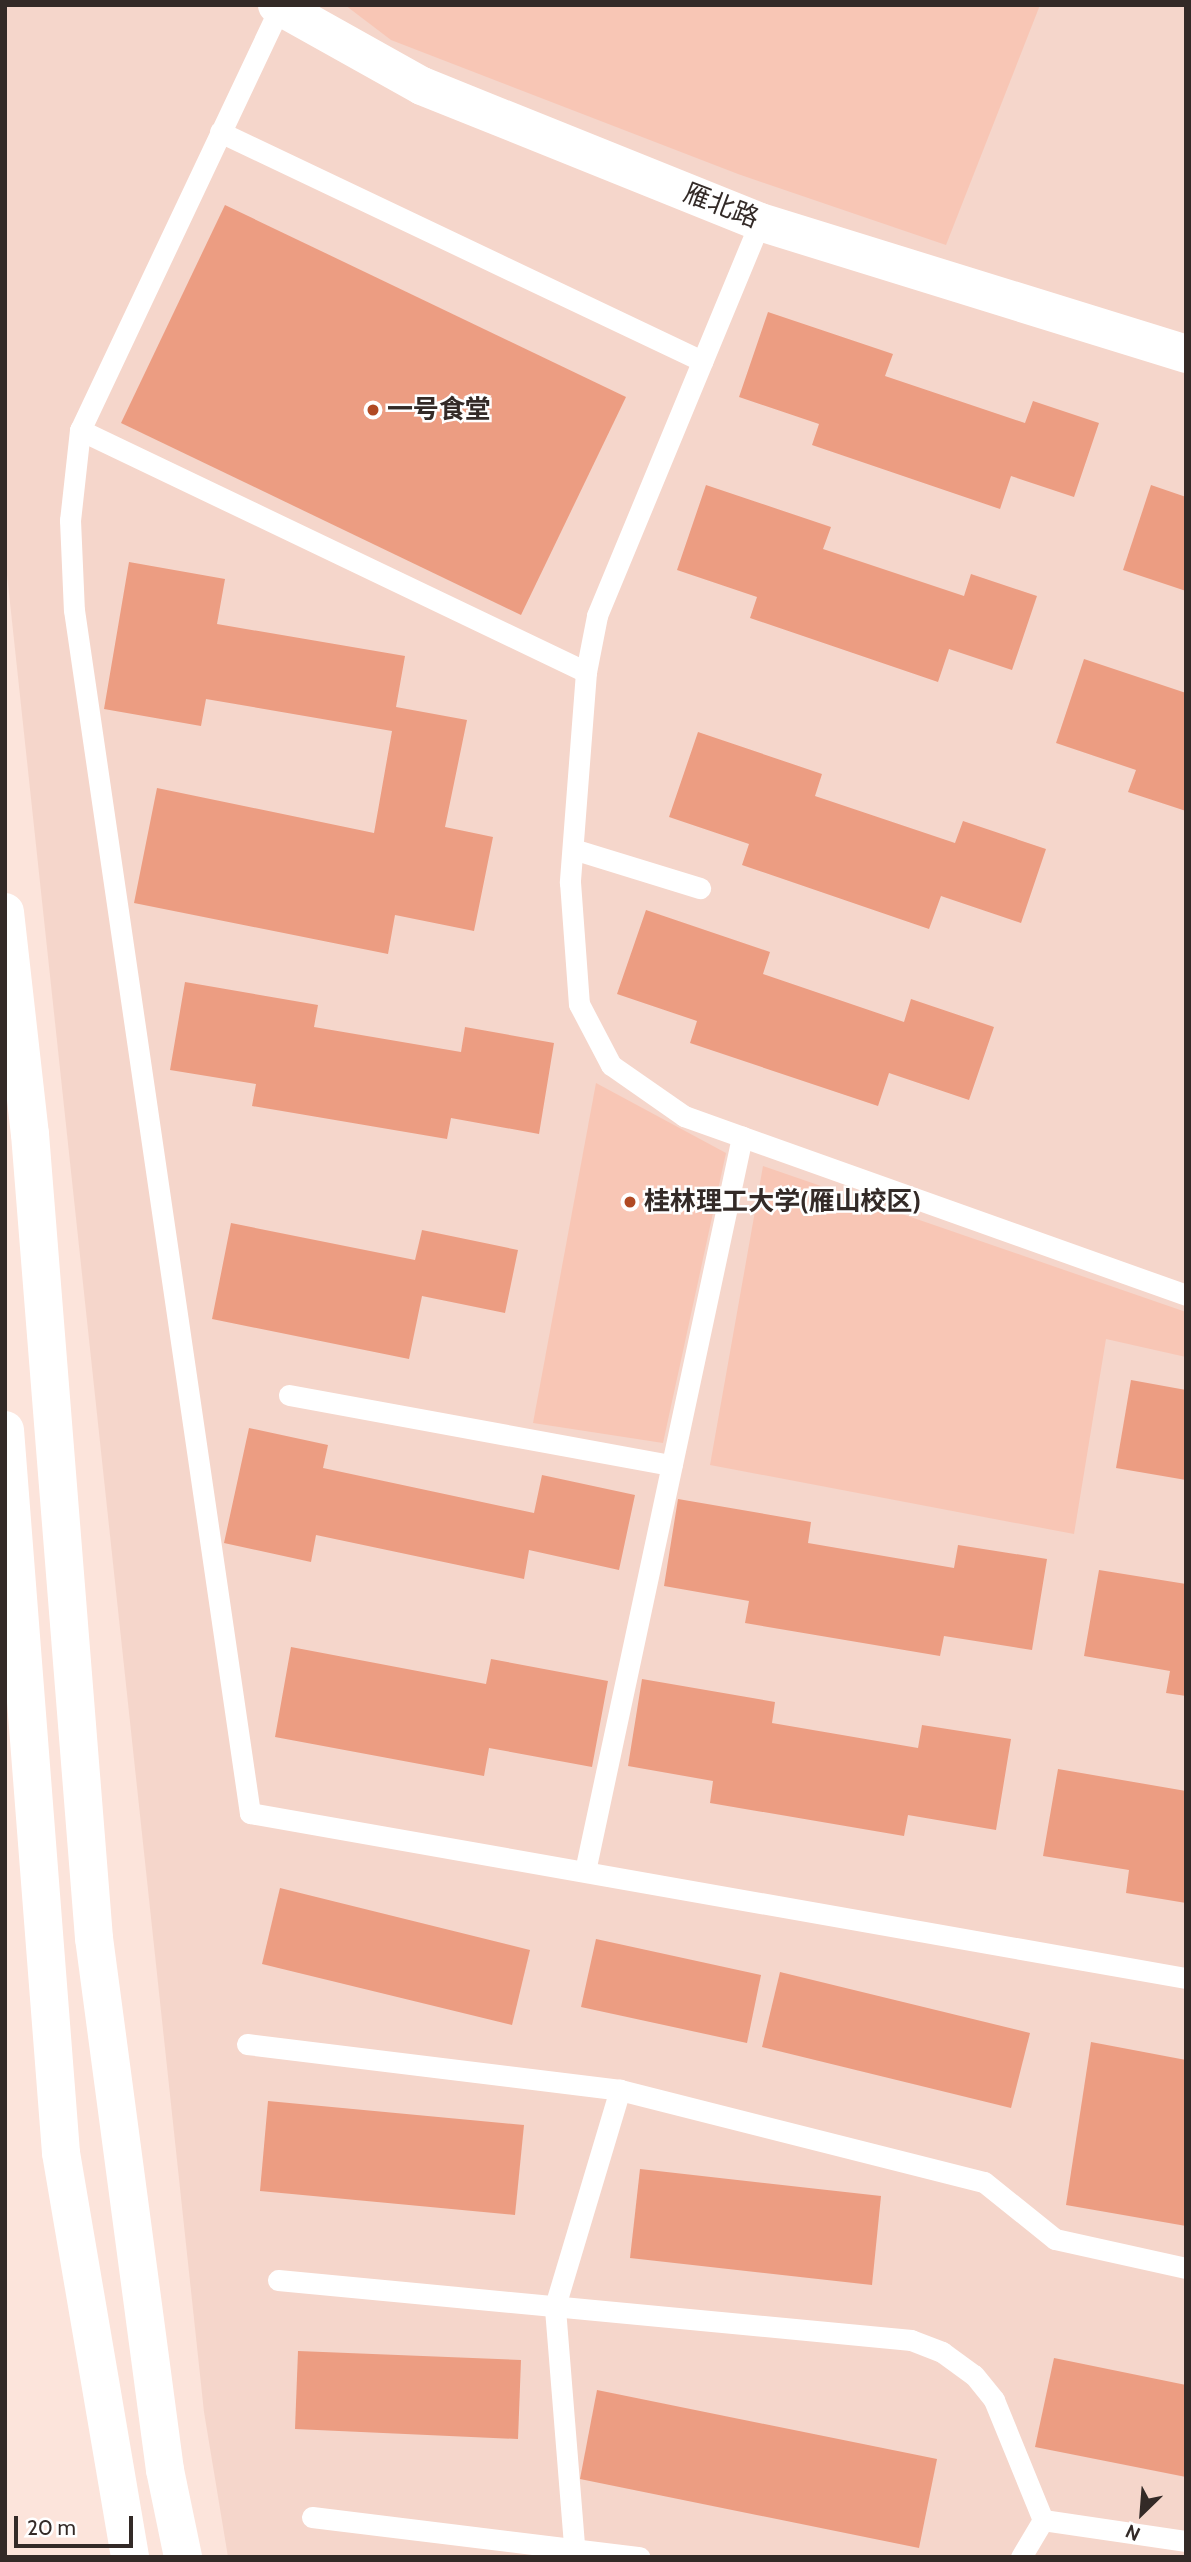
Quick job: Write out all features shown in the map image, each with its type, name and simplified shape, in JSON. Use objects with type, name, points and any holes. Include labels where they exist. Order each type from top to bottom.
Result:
[{"type":"main road","name":"雁北路","points":[[279,6],[422,86],[760,222],[1186,354]]},
{"type":"main road","points":[[5,912],[30,1134],[94,1937],[165,2470],[183,2557]]},
{"type":"main road","points":[[5,1430],[61,2153],[130,2557]]},
{"type":"lane","points":[[279,6],[80,430],[70,520],[74,610],[250,1813],[1186,1978]]},
{"type":"lane","points":[[220,132],[702,361]]},
{"type":"lane","points":[[760,222],[597,616],[586,672],[570,882],[579,1004],[594,1040],[611,1065],[645,1092],[684,1116],[1186,1294]]},
{"type":"lane","points":[[80,430],[586,672]]},
{"type":"lane","points":[[573,849],[700,888]]},
{"type":"lane","points":[[585,1871],[743,1137]]},
{"type":"lane","points":[[289,1395],[672,1465]]},
{"type":"lane","points":[[247,2044],[620,2090],[984,2182],[1055,2239],[1186,2268]]},
{"type":"lane","points":[[574,2553],[555,2306],[620,2090]]},
{"type":"lane","points":[[278,2280],[911,2340],[942,2352],[974,2375],[995,2400],[1043,2520]]},
{"type":"lane","points":[[312,2517],[574,2553],[640,2557]]},
{"type":"lane","points":[[1043,2520],[1186,2541]]},
{"type":"lane","points":[[1021,2557],[1043,2520]]},
{"type":"shaded area","name":"桂林理工大学(雁山校区)","points":[[5,5],[1186,5],[1186,2557],[228,2557],[204,2412],[5,556]]},
{"type":"shaded area","points":[[345,5],[1040,5],[946,245],[738,174],[391,40]]},
{"type":"shaded area","points":[[596,1083],[726,1153],[663,1443],[533,1423]]},
{"type":"shaded area","points":[[763,1166],[1186,1312],[1186,1357],[1106,1339],[1074,1534],[710,1465]]},
{"type":"building","name":"一号食堂","points":[[225,205],[626,397],[521,615],[121,423]]},
{"type":"building","points":[[768,312],[893,354],[885,376],[1025,423],[1033,401],[1099,423],[1074,497],[1011,476],[1000,509],[812,445],[819,424],[739,397]]},
{"type":"building","points":[[706,485],[831,527],[823,549],[964,596],[971,574],[1037,596],[1012,670],[949,649],[938,682],[750,618],[757,597],[677,570]]},
{"type":"building","points":[[1151,485],[1186,497],[1186,591],[1123,570]]},
{"type":"building","points":[[129,562],[225,579],[217,624],[405,656],[396,707],[467,720],[445,827],[493,837],[474,931],[395,915],[388,954],[134,903],[157,788],[374,833],[392,731],[206,699],[201,726],[104,709]]},
{"type":"building","points":[[1084,659],[1186,693],[1186,811],[1128,792],[1136,770],[1056,743]]},
{"type":"building","points":[[698,732],[822,774],[815,796],[955,843],[963,821],[1046,849],[1021,923],[941,896],[929,929],[742,865],[749,844],[669,817]]},
{"type":"building","points":[[646,910],[770,952],[763,974],[904,1022],[911,999],[994,1027],[969,1100],[889,1073],[878,1106],[690,1043],[697,1021],[617,994]]},
{"type":"building","points":[[185,982],[318,1005],[314,1027],[461,1052],[465,1027],[554,1043],[539,1134],[451,1118],[447,1139],[252,1106],[256,1084],[170,1070]]},
{"type":"building","points":[[231,1223],[415,1260],[422,1230],[518,1250],[505,1313],[422,1296],[409,1359],[212,1319]]},
{"type":"building","points":[[1131,1380],[1186,1390],[1186,1480],[1116,1468]]},
{"type":"building","points":[[249,1428],[328,1445],[323,1468],[534,1513],[542,1475],[635,1495],[619,1570],[529,1550],[524,1579],[316,1535],[311,1562],[224,1543]]},
{"type":"building","points":[[678,1499],[811,1522],[808,1543],[954,1568],[958,1545],[1047,1559],[1032,1650],[944,1636],[940,1656],[745,1623],[749,1601],[664,1586]]},
{"type":"building","points":[[1099,1570],[1186,1584],[1186,1696],[1166,1693],[1170,1671],[1084,1656]]},
{"type":"building","points":[[291,1647],[486,1684],[491,1659],[608,1681],[592,1767],[489,1748],[484,1776],[275,1737]]},
{"type":"building","points":[[642,1679],[775,1702],[772,1723],[918,1748],[922,1725],[1011,1739],[996,1830],[908,1815],[904,1836],[710,1803],[713,1781],[628,1766]]},
{"type":"building","points":[[1058,1769],[1186,1791],[1186,1903],[1126,1893],[1129,1870],[1043,1856]]},
{"type":"building","points":[[280,1888],[530,1950],[512,2025],[262,1964]]},
{"type":"building","points":[[596,1939],[761,1975],[747,2043],[581,2007]]},
{"type":"building","points":[[780,1972],[1030,2033],[1011,2108],[762,2047]]},
{"type":"building","points":[[1091,2042],[1186,2060],[1186,2226],[1066,2205]]},
{"type":"building","points":[[268,2101],[524,2125],[515,2215],[260,2191]]},
{"type":"building","points":[[640,2169],[881,2196],[872,2285],[630,2258]]},
{"type":"building","points":[[298,2351],[521,2360],[518,2439],[295,2429]]},
{"type":"building","points":[[1054,2358],[1186,2385],[1186,2477],[1035,2447]]},
{"type":"building","points":[[597,2390],[937,2459],[919,2548],[580,2479]]},
{"type":"place","name":"一号食堂","points":[[373,410]]},
{"type":"place","name":"桂林理工大学(雁山校区)","points":[[630,1202]]}]
